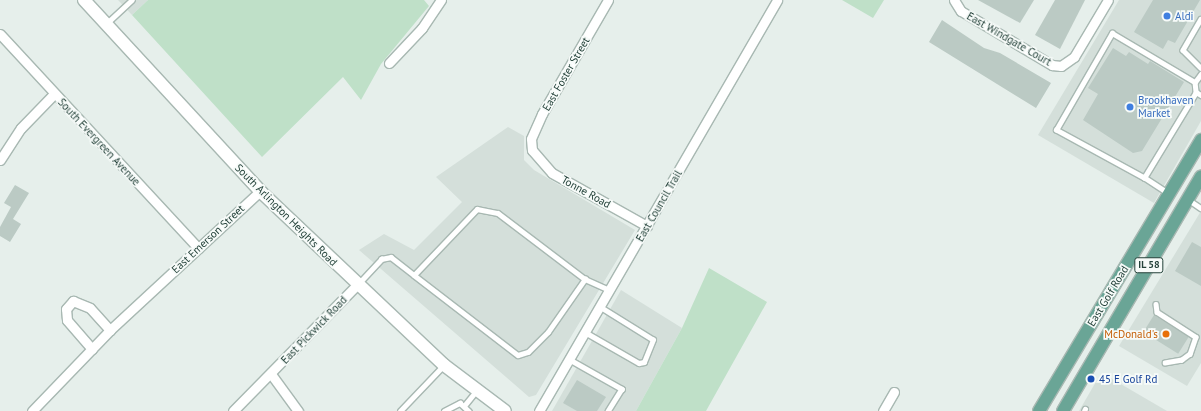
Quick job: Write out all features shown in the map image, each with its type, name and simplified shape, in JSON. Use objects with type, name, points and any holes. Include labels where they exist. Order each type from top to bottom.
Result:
[{"type":"main road","name":"South Arlington Heights Road","points":[[84,0],[260,192],[356,286],[444,365],[505,411]]},
{"type":"main road","name":"East Golf Road","points":[[1039,411],[1201,140]]},
{"type":"main road","name":"East Golf Road","points":[[1063,411],[1201,177]]},
{"type":"street","points":[[389,63],[422,28],[441,0]]},
{"type":"street","name":"East Foster Street","points":[[532,150],[531,139],[542,114],[608,0]]},
{"type":"street","name":"East Council Trail","points":[[539,411],[777,0]]},
{"type":"street","name":"East Windgate Court","points":[[954,0],[961,11],[1052,65],[1061,66],[1074,57],[1108,0]]},
{"type":"street","name":"South Evergreen Avenue","points":[[0,34],[198,248]]},
{"type":"street","points":[[0,160],[21,128],[54,94]]},
{"type":"street","name":"Tonne Road","points":[[532,150],[552,173],[647,226]]},
{"type":"street","name":"East Emerson Street","points":[[32,411],[110,330],[260,192]]},
{"type":"street","name":"East Pickwick Road","points":[[233,411],[356,286]]},
{"type":"street","points":[[92,349],[67,320],[66,309],[73,301],[90,308],[110,330]]},
{"type":"street","points":[[271,374],[298,411]]},
{"type":"street","points":[[883,411],[894,392]]},
{"type":"lane","points":[[106,24],[132,0]]},
{"type":"lane","points":[[1201,19],[1182,50],[1201,68]]},
{"type":"lane","points":[[1169,194],[1144,178],[1056,130],[1112,33],[1195,82]]},
{"type":"lane","points":[[1144,178],[1196,92],[1195,82],[1201,74]]},
{"type":"lane","points":[[1196,92],[1201,95]]},
{"type":"lane","points":[[1188,200],[1201,208]]},
{"type":"lane","points":[[414,275],[477,209],[498,213],[585,279],[610,290]]},
{"type":"lane","points":[[356,286],[382,260],[391,257],[518,356],[528,352],[548,332],[585,279]]},
{"type":"lane","points":[[1156,304],[1158,312],[1196,337],[1190,354],[1182,360],[1165,363]]},
{"type":"lane","points":[[585,332],[639,363],[644,362],[653,340],[600,307]]},
{"type":"lane","points":[[569,359],[622,389],[608,411]]},
{"type":"lane","points":[[400,411],[444,365]]},
{"type":"lane","points":[[464,406],[477,390]]},
{"type":"lane","points":[[444,411],[452,404],[464,406],[469,411]]},
{"type":"shaded area","points":[[118,0],[148,0],[132,15]]},
{"type":"shaded area","points":[[1119,0],[1201,0],[1201,121],[1154,203],[1038,135]]},
{"type":"shaded area","points":[[508,127],[524,136],[524,160],[534,170],[635,230],[536,395],[529,397],[359,250],[384,234],[414,250],[462,202],[436,177]]},
{"type":"shaded area","points":[[1201,211],[1201,363],[1187,386],[1119,346]]},
{"type":"shaded area","points":[[621,290],[682,328],[636,411],[552,411]]},
{"type":"shaded area","points":[[1107,376],[1167,411],[1079,411],[1097,380]]},
{"type":"green space","points":[[148,0],[424,0],[429,6],[381,64],[361,100],[343,77],[262,157],[132,15]]},
{"type":"green space","points":[[842,0],[884,0],[873,18]]},
{"type":"green space","points":[[709,268],[767,302],[706,411],[636,411],[682,328]]},
{"type":"building","points":[[978,0],[1034,0],[1020,23]]},
{"type":"building","points":[[1055,0],[1085,0],[1060,49],[1035,35]]},
{"type":"building","name":"Aldi","points":[[1153,0],[1200,0],[1175,43],[1168,40],[1163,49],[1134,32]]},
{"type":"building","points":[[942,20],[984,48],[1000,53],[1051,83],[1036,108],[929,42]]},
{"type":"building","name":"Brookhaven Market","points":[[1113,48],[1126,56],[1129,52],[1148,64],[1150,61],[1184,82],[1142,151],[1133,153],[1083,120],[1098,94],[1088,88]]},
{"type":"building","points":[[15,185],[29,193],[13,219],[21,224],[10,242],[0,236],[0,227],[11,207],[4,203]]},
{"type":"building","points":[[1192,242],[1201,247],[1201,286],[1175,271]]},
{"type":"building","name":"McDonald's","points":[[1154,315],[1189,337],[1178,354],[1143,332]]},
{"type":"building","points":[[577,380],[606,397],[597,411],[577,411],[563,403]]},
{"type":"place","name":"Aldi","points":[[1167,16]]},
{"type":"place","name":"Brookhaven Market","points":[[1130,107]]},
{"type":"place","name":"McDonald's","points":[[1166,334]]},
{"type":"place","name":"45 E Golf Rd","points":[[1091,379]]}]
